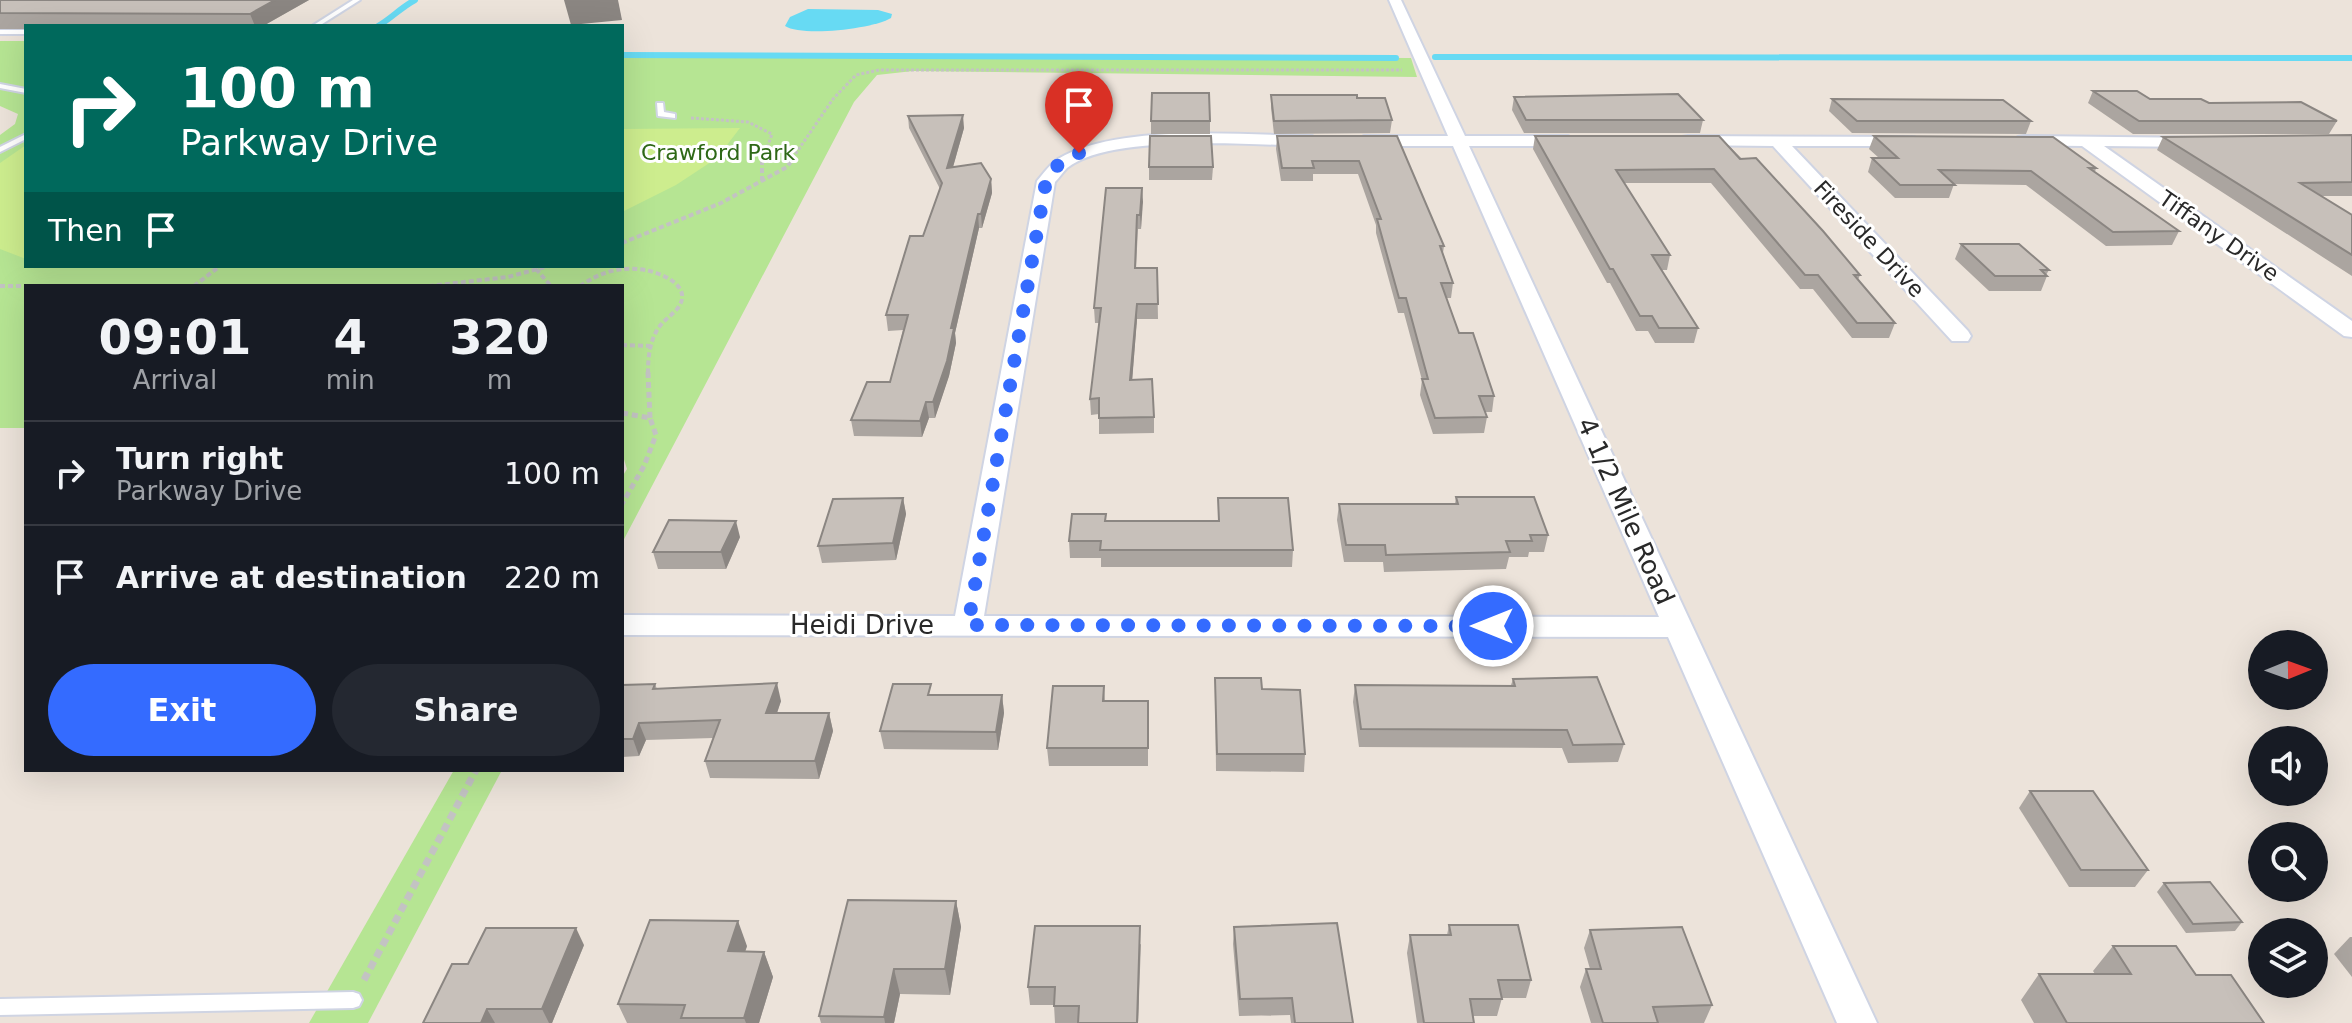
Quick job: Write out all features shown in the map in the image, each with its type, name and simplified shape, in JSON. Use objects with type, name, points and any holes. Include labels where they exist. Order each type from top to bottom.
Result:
[{"type":"street","name":"4 1/2 Mile Road","points":[[1395,0],[1857,1023]]},
{"type":"street","points":[[968,625],[1046,181],[1051,171],[1072,150],[1139,142],[1587,141]]},
{"type":"street","points":[[1667,141],[1932,141]]},
{"type":"street","name":"Fireside Drive","points":[[1778,141],[1960,336]]},
{"type":"street","points":[[2010,141],[2211,142]]},
{"type":"street","name":"Tiffany Drive","points":[[2087,142],[2352,331]]},
{"type":"street","name":"Heidi Drive","points":[[624,625],[1678,627]]},
{"type":"lane","points":[[318,24],[357,0]]},
{"type":"lane","points":[[0,32],[24,32]]},
{"type":"lane","points":[[0,86],[24,91]]},
{"type":"lane","points":[[660,105],[661,114],[672,116]]},
{"type":"lane","points":[[0,150],[24,137]]},
{"type":"lane","points":[[0,1007],[353,1000]]},
{"type":"path","points":[[624,242],[721,203],[787,167],[833,99],[856,75],[879,70],[1392,69],[1427,72]]},
{"type":"path","points":[[672,116],[748,122],[763,127],[772,134],[759,171],[762,181]]},
{"type":"path","points":[[197,284],[217,268]]},
{"type":"path","points":[[447,284],[508,277],[540,268]]},
{"type":"path","points":[[583,284],[599,274],[632,268],[647,269],[675,281],[683,291],[682,300],[658,327],[652,346],[647,392],[656,435],[644,466],[624,501]]},
{"type":"path","points":[[536,269],[549,284]]},
{"type":"path","points":[[0,286],[24,286]]},
{"type":"path","points":[[624,345],[652,346]]},
{"type":"path","points":[[624,413],[650,418]]},
{"type":"path","points":[[353,1000],[475,772]]},
{"type":"green space","name":"Crawford Park","points":[[0,41],[24,41],[24,268],[624,268],[624,55],[1411,58],[1417,77],[913,71],[877,75],[854,102],[624,539],[624,474],[627,469],[624,459],[624,284],[24,284],[24,428],[0,428],[0,135],[15,124],[18,114],[0,106]]},
{"type":"green space","points":[[740,128],[717,158],[676,185],[624,211],[624,129]]},
{"type":"green space","points":[[24,146],[24,258],[0,249],[0,163]]},
{"type":"green space","points":[[453,772],[501,772],[368,1023],[309,1023]]},
{"type":"water","points":[[808,9],[878,10],[892,14],[891,18],[882,22],[838,30],[806,31],[785,26],[790,17]]},
{"type":"building","points":[[0,0],[275,0],[250,14],[0,13]]},
{"type":"building","points":[[2093,91],[2137,91],[2150,99],[2201,99],[2209,103],[2301,102],[2337,121],[2139,121]]},
{"type":"building","points":[[1152,93],[1209,93],[1210,121],[1151,121]]},
{"type":"building","points":[[1678,94],[1703,120],[1526,120],[1514,97]]},
{"type":"building","points":[[1271,95],[1385,98],[1392,120],[1274,121]]},
{"type":"building","points":[[1832,99],[2003,100],[2031,121],[1857,121]]},
{"type":"building","points":[[963,115],[947,168],[981,163],[991,179],[981,214],[978,214],[951,328],[954,328],[947,361],[933,402],[926,402],[920,421],[851,420],[867,382],[890,382],[908,315],[886,315],[910,236],[923,236],[942,183],[908,116]]},
{"type":"building","points":[[2352,135],[2352,182],[2300,183],[2352,215],[2352,255],[2163,137]]},
{"type":"building","points":[[1150,136],[1211,136],[1213,167],[1149,167]]},
{"type":"building","points":[[1277,136],[1397,136],[1444,246],[1440,246],[1453,283],[1441,283],[1459,333],[1473,333],[1494,396],[1479,396],[1487,417],[1435,418],[1422,379],[1428,379],[1406,298],[1399,298],[1377,219],[1381,219],[1359,161],[1312,161],[1314,168],[1282,168]]},
{"type":"building","points":[[1535,136],[1719,136],[1740,159],[1756,158],[1823,231],[1860,275],[1854,275],[1895,323],[1857,323],[1818,275],[1805,275],[1714,169],[1616,170],[1670,255],[1652,255],[1698,328],[1659,328],[1652,316],[1640,316]]},
{"type":"building","points":[[1874,136],[2053,137],[2096,168],[2089,168],[2179,231],[2113,232],[2031,171],[1939,170],[1955,185],[1900,185],[1872,158],[1898,158]]},
{"type":"building","points":[[1106,188],[1142,188],[1140,215],[1137,215],[1135,268],[1157,268],[1158,304],[1137,304],[1130,380],[1152,379],[1154,417],[1099,418],[1099,398],[1090,399],[1101,308],[1094,308]]},
{"type":"building","points":[[1961,244],[2019,244],[2049,270],[2041,270],[2047,276],[1995,276]]},
{"type":"building","points":[[1456,497],[1534,497],[1548,535],[1530,535],[1532,541],[1506,541],[1510,552],[1386,555],[1385,545],[1346,545],[1339,504],[1458,504]]},
{"type":"building","points":[[903,498],[893,543],[818,546],[833,499]]},
{"type":"building","points":[[1218,498],[1288,498],[1293,550],[1100,550],[1101,541],[1069,541],[1072,514],[1106,514],[1105,521],[1219,521]]},
{"type":"building","points":[[669,520],[736,521],[721,552],[653,552]]},
{"type":"building","points":[[1597,677],[1624,744],[1573,745],[1567,730],[1361,729],[1355,685],[1515,686],[1513,679]]},
{"type":"building","points":[[1215,678],[1261,678],[1262,689],[1300,690],[1305,754],[1217,754]]},
{"type":"building","points":[[777,683],[766,713],[829,713],[815,761],[705,761],[720,720],[639,723],[633,739],[624,739],[624,685],[655,684],[653,689]]},
{"type":"building","points":[[893,684],[931,684],[928,695],[1002,695],[996,732],[880,731]]},
{"type":"building","points":[[1053,686],[1104,686],[1103,701],[1148,701],[1148,748],[1047,748]]},
{"type":"building","points":[[2030,791],[2093,791],[2148,870],[2081,870]]},
{"type":"building","points":[[2210,882],[2242,922],[2193,924],[2164,883]]},
{"type":"building","points":[[848,900],[956,901],[945,969],[894,969],[884,1017],[819,1016]]},
{"type":"building","points":[[650,920],[738,921],[728,951],[764,952],[744,1018],[681,1018],[685,1005],[618,1004]]},
{"type":"building","points":[[1337,923],[1353,1023],[1295,1023],[1292,998],[1240,999],[1234,927]]},
{"type":"building","points":[[1449,925],[1518,925],[1531,980],[1498,980],[1502,999],[1470,999],[1474,1023],[1424,1023],[1410,935],[1451,935]]},
{"type":"building","points":[[1035,926],[1140,926],[1137,1023],[1078,1023],[1079,1006],[1054,1006],[1055,987],[1028,987]]},
{"type":"building","points":[[1682,927],[1712,1005],[1653,1007],[1658,1023],[1603,1023],[1586,969],[1601,969],[1590,930]]},
{"type":"building","points":[[486,928],[576,928],[542,1009],[487,1009],[481,1023],[423,1023],[452,964],[468,964]]},
{"type":"building","points":[[2113,946],[2176,946],[2196,975],[2231,975],[2264,1023],[2067,1023],[2039,974],[2131,974]]},
{"type":"waterway","points":[[381,24],[415,0]]},
{"type":"waterway","points":[[624,55],[1396,58]]},
{"type":"waterway","points":[[1435,57],[2352,58]]},
{"type":"route","points":[[1079,153],[1062,161],[1046,181],[968,625],[1493,626]]}]
